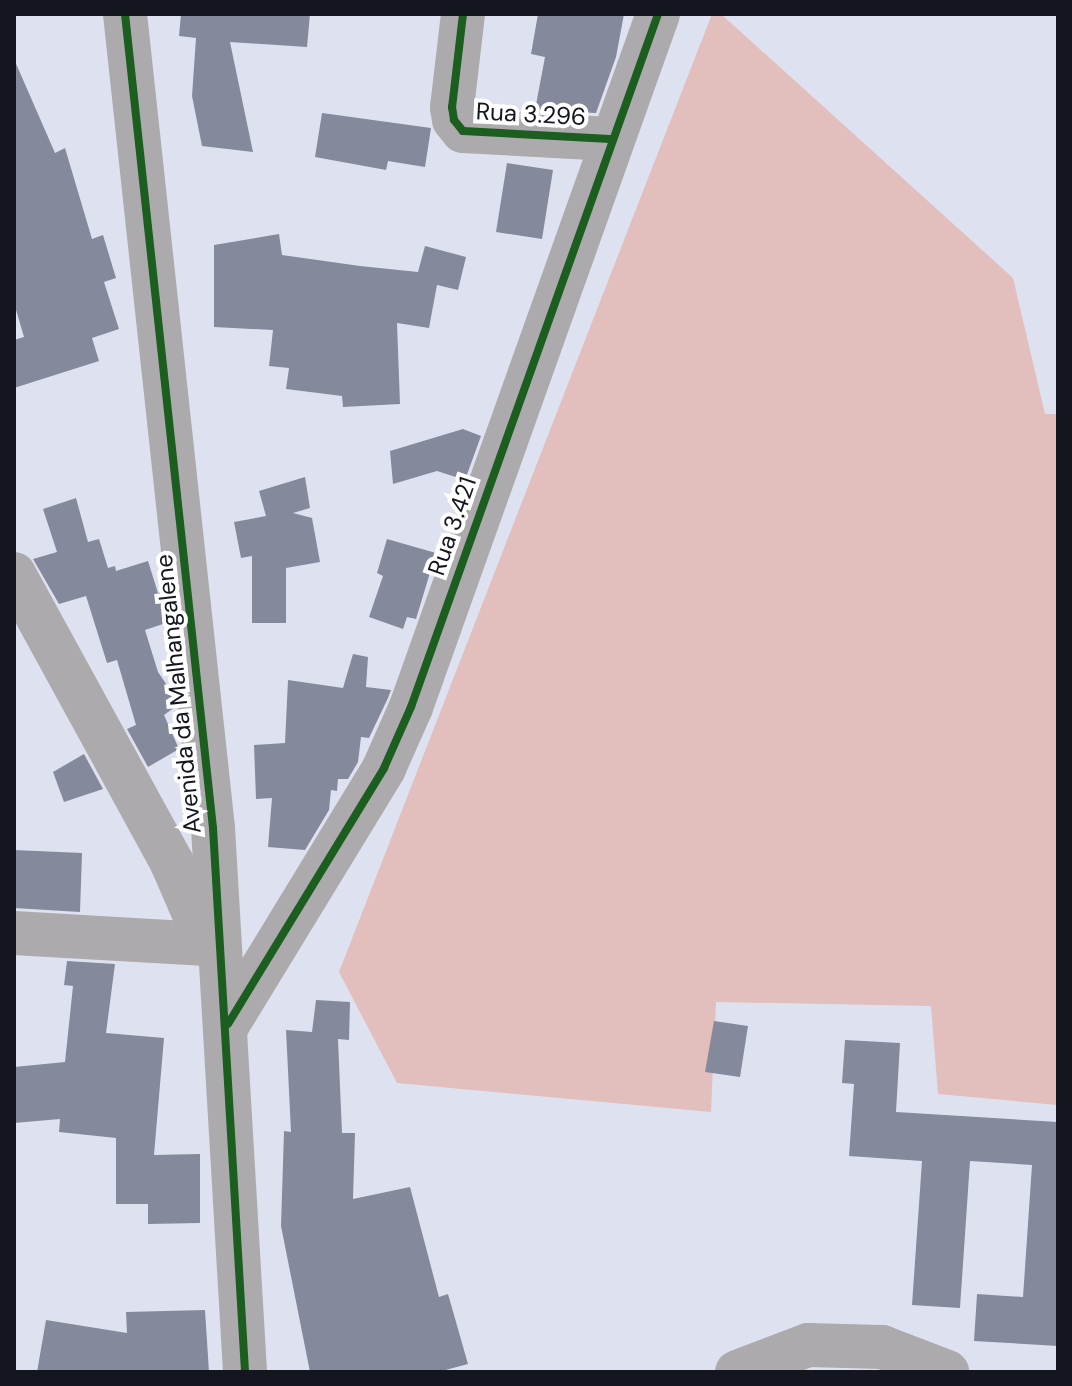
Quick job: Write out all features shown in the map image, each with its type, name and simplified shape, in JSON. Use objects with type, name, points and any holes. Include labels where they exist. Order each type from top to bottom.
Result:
[{"type":"street","name":"Avenida da Malhangalene","points":[[125,14],[154,249],[215,946],[228,1024],[245,1372]]},
{"type":"street","name":"Rua 3.296","points":[[463,14],[454,120],[463,131],[610,139]]},
{"type":"street","name":"Rua 3.421","points":[[228,1024],[384,768],[411,707],[610,139],[658,14]]},
{"type":"street","points":[[14,574],[215,946]]},
{"type":"street","points":[[14,933],[215,946]]},
{"type":"street","points":[[737,1372],[808,1345],[882,1347],[947,1372]]},
{"type":"shaded area","points":[[712,14],[721,14],[1013,278],[1045,414],[1058,414],[1058,1105],[938,1094],[931,1006],[716,1002],[711,1112],[397,1083],[339,972]]},
{"type":"building","points":[[181,14],[310,14],[307,47],[230,42],[253,152],[202,146],[192,96],[196,38],[179,36]]},
{"type":"building","points":[[538,14],[624,14],[616,57],[596,113],[535,110],[545,57],[531,54]]},
{"type":"building","points":[[14,59],[55,153],[65,148],[92,239],[103,235],[116,278],[104,282],[119,329],[92,338],[99,361],[14,388],[14,340],[24,337],[14,303]]},
{"type":"building","points":[[322,113],[431,128],[425,167],[388,161],[386,170],[315,157]]},
{"type":"building","points":[[507,163],[553,170],[542,239],[496,232]]},
{"type":"building","points":[[279,234],[282,255],[360,266],[418,272],[425,246],[466,257],[458,290],[437,285],[429,328],[397,323],[400,404],[343,407],[342,396],[286,389],[289,368],[269,366],[273,330],[214,327],[214,245]]},
{"type":"building","points":[[463,429],[481,436],[465,480],[437,471],[393,484],[390,451]]},
{"type":"building","points":[[305,477],[310,508],[293,513],[312,518],[320,562],[286,568],[286,623],[252,623],[252,556],[241,558],[234,522],[266,516],[259,491]]},
{"type":"building","points":[[76,498],[88,542],[99,539],[108,568],[115,566],[116,571],[148,561],[158,593],[162,592],[166,623],[145,630],[158,672],[173,694],[175,707],[164,715],[179,749],[148,767],[127,729],[136,725],[117,660],[107,663],[86,596],[59,604],[33,559],[57,552],[43,509]]},
{"type":"building","points":[[387,539],[436,553],[416,619],[407,617],[403,629],[369,617],[383,576],[377,573]]},
{"type":"building","points":[[353,654],[368,657],[366,687],[391,690],[388,698],[369,738],[361,737],[358,762],[348,779],[338,779],[337,791],[331,790],[329,810],[305,850],[268,847],[272,798],[256,799],[254,745],[285,743],[288,680],[343,688]]},
{"type":"building","points":[[84,754],[103,789],[64,802],[53,772]]},
{"type":"building","points":[[14,850],[82,853],[80,912],[14,908]]},
{"type":"building","points":[[67,961],[115,964],[106,1033],[164,1038],[154,1155],[200,1154],[200,1223],[148,1224],[148,1204],[116,1204],[116,1138],[59,1132],[60,1119],[14,1123],[14,1067],[65,1062],[73,986],[64,985]]},
{"type":"building","points":[[316,1000],[350,1002],[349,1040],[338,1039],[342,1133],[355,1133],[353,1199],[410,1187],[439,1297],[448,1294],[468,1364],[438,1372],[310,1372],[281,1226],[284,1131],[291,1132],[286,1030],[312,1032]]},
{"type":"building","points":[[714,1021],[748,1026],[740,1077],[705,1072]]},
{"type":"building","points":[[845,1040],[900,1043],[896,1112],[1058,1122],[1058,1346],[974,1341],[977,1294],[1023,1297],[1032,1165],[970,1161],[960,1308],[912,1305],[922,1161],[849,1156],[854,1084],[842,1083]]},
{"type":"building","points":[[205,1310],[209,1372],[37,1372],[46,1320],[127,1333],[126,1312]]},
{"type":"cycle path","points":[[125,14],[213,828],[245,1372]]},
{"type":"cycle path","points":[[463,14],[452,107],[454,120],[463,131],[610,139]]},
{"type":"cycle path","points":[[228,1024],[384,768],[411,707],[658,14]]}]
